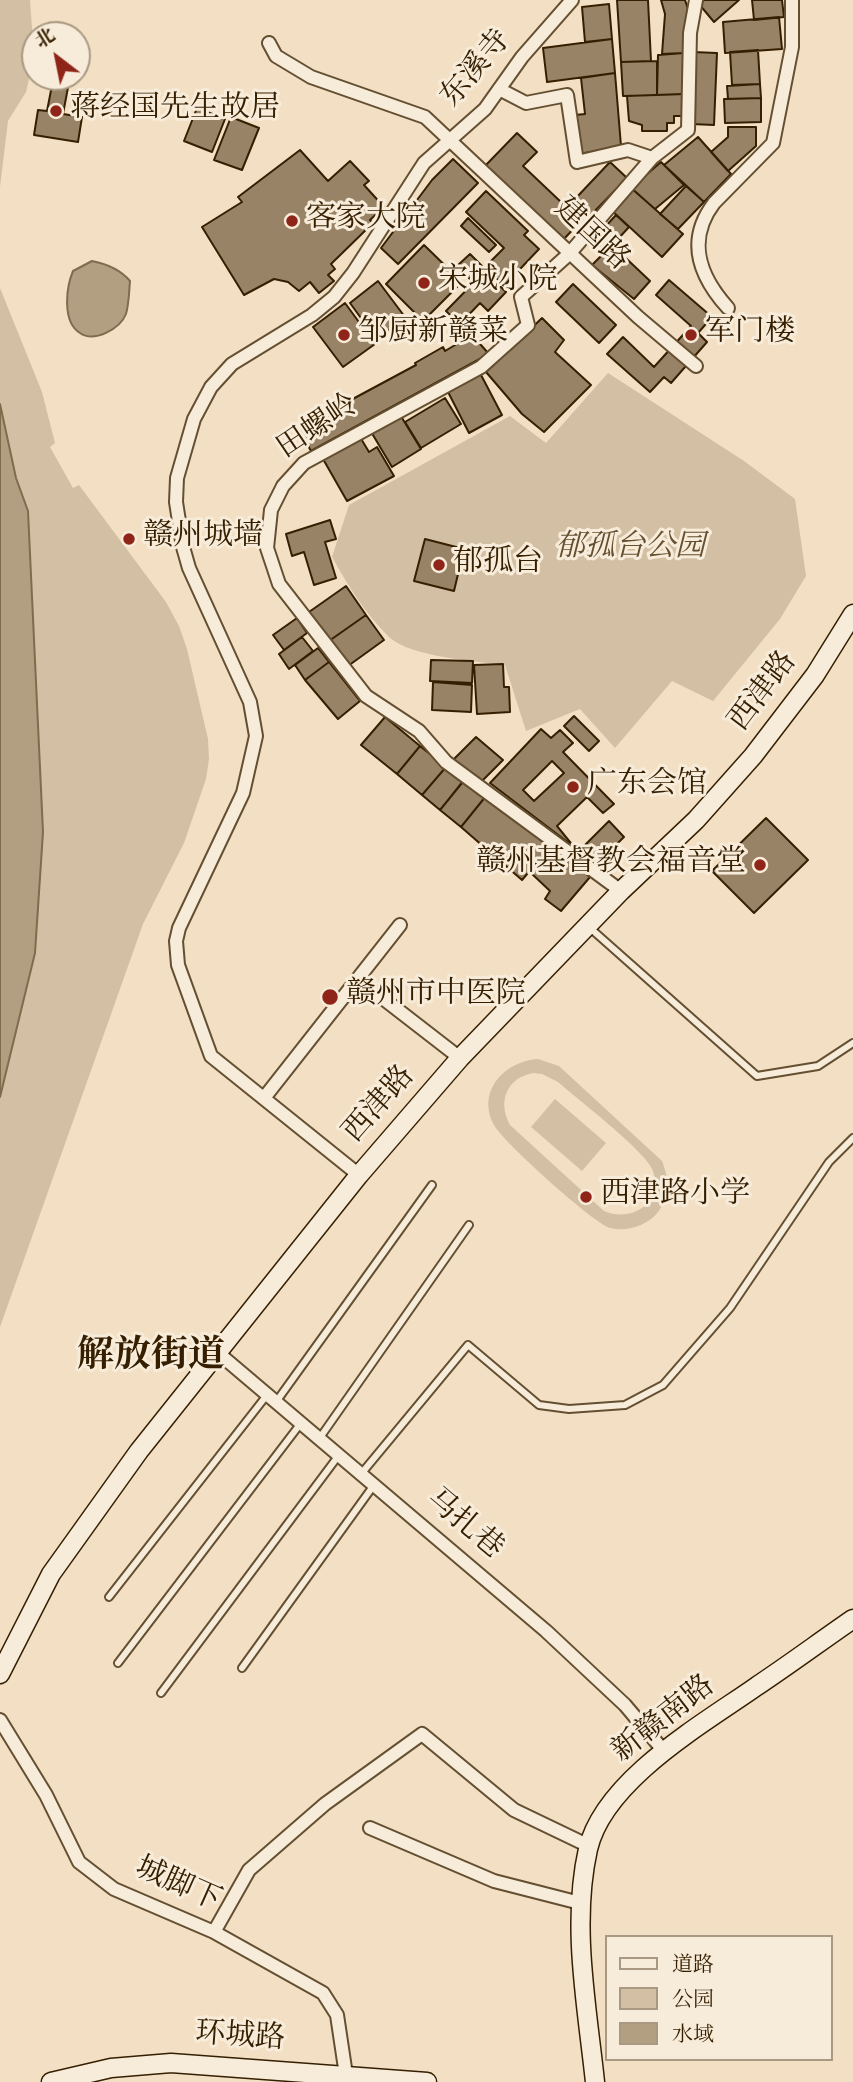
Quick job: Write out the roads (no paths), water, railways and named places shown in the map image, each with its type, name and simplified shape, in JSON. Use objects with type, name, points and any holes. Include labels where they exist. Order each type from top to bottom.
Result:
[{"type":"main road","name":"西津路","points":[[0,1674],[51,1574],[139,1451],[359,1175],[460,1058],[621,891],[696,820],[753,756],[815,675],[853,614]]},
{"type":"main road","name":"新赣南路","points":[[595,2082],[582,1958],[580,1903],[589,1846],[607,1810],[663,1750],[853,1619]]},
{"type":"main road","name":"环城路","points":[[51,2082],[111,2068],[171,2063],[427,2082]]},
{"type":"street","name":"东溪寺","points":[[359,1175],[211,1056],[176,952],[180,928],[243,793],[256,736],[242,682],[189,568],[176,502],[177,478],[194,419],[211,387],[232,364],[312,315],[334,297],[353,274],[424,163],[485,109],[522,57],[572,0]]},
{"type":"street","name":"田螺岭","points":[[621,891],[446,762],[419,731],[366,696],[279,584],[267,548],[271,510],[282,486],[304,463],[481,367],[528,326],[521,297],[569,254],[652,158],[688,130],[690,33],[696,0]]},
{"type":"street","points":[[728,307],[705,280],[697,253],[697,239],[705,214],[714,202],[773,143],[792,47],[792,0]]},
{"type":"street","name":"建国路","points":[[269,43],[276,56],[312,77],[425,117],[569,254],[696,366]]},
{"type":"street","points":[[499,89],[526,103],[567,95],[578,162],[628,149],[652,158]]},
{"type":"street","points":[[264,1098],[400,925]]},
{"type":"street","points":[[358,979],[460,1058]]},
{"type":"street","name":"马扎巷","points":[[217,1352],[546,1631],[625,1705],[663,1750]]},
{"type":"street","name":"城脚下","points":[[0,1720],[46,1795],[79,1862],[114,1889],[214,1932],[323,1993],[337,2015],[346,2074]]},
{"type":"street","points":[[214,1932],[249,1870],[325,1804],[422,1734],[514,1810],[589,1846]]},
{"type":"street","points":[[370,1828],[494,1881],[580,1903]]},
{"type":"lane","points":[[588,927],[757,1076],[818,1066],[853,1043]]},
{"type":"lane","points":[[361,1474],[467,1345],[539,1405],[569,1409],[625,1405],[663,1385],[730,1308],[829,1162],[853,1138]]},
{"type":"lane","points":[[109,1597],[271,1399],[432,1185]]},
{"type":"lane","points":[[319,1438],[469,1225]]},
{"type":"lane","points":[[118,1663],[300,1423]]},
{"type":"lane","points":[[160,1693],[339,1455]]},
{"type":"lane","points":[[242,1668],[374,1485]]},
{"type":"water","points":[[92,261],[113,268],[130,281],[128,306],[123,320],[113,329],[99,335],[86,336],[74,328],[67,304],[73,271]]},
{"type":"water","points":[[0,404],[16,478],[28,511],[43,832],[35,953],[0,1097]]},
{"type":"place","name":"蒋经国先生故居","points":[[56,111]]},
{"type":"place","name":"客家大院","points":[[292,221]]},
{"type":"place","name":"宋城小院","points":[[424,283]]},
{"type":"place","name":"邹厨新赣菜","points":[[344,335]]},
{"type":"place","name":"军门楼","points":[[691,335]]},
{"type":"place","name":"赣州城墙","points":[[129,539]]},
{"type":"place","name":"郁孤台","points":[[439,565]]},
{"type":"place","name":"广东会馆","points":[[573,787]]},
{"type":"place","name":"赣州基督教会福音堂","points":[[760,865]]},
{"type":"place","name":"赣州市中医院","points":[[330,997]]},
{"type":"place","name":"西津路小学","points":[[586,1197]]},
{"type":"district","name":"解放街道","points":[[151,1360]]},
{"type":"park label","name":"郁孤台公园","points":[[630,550]]}]
